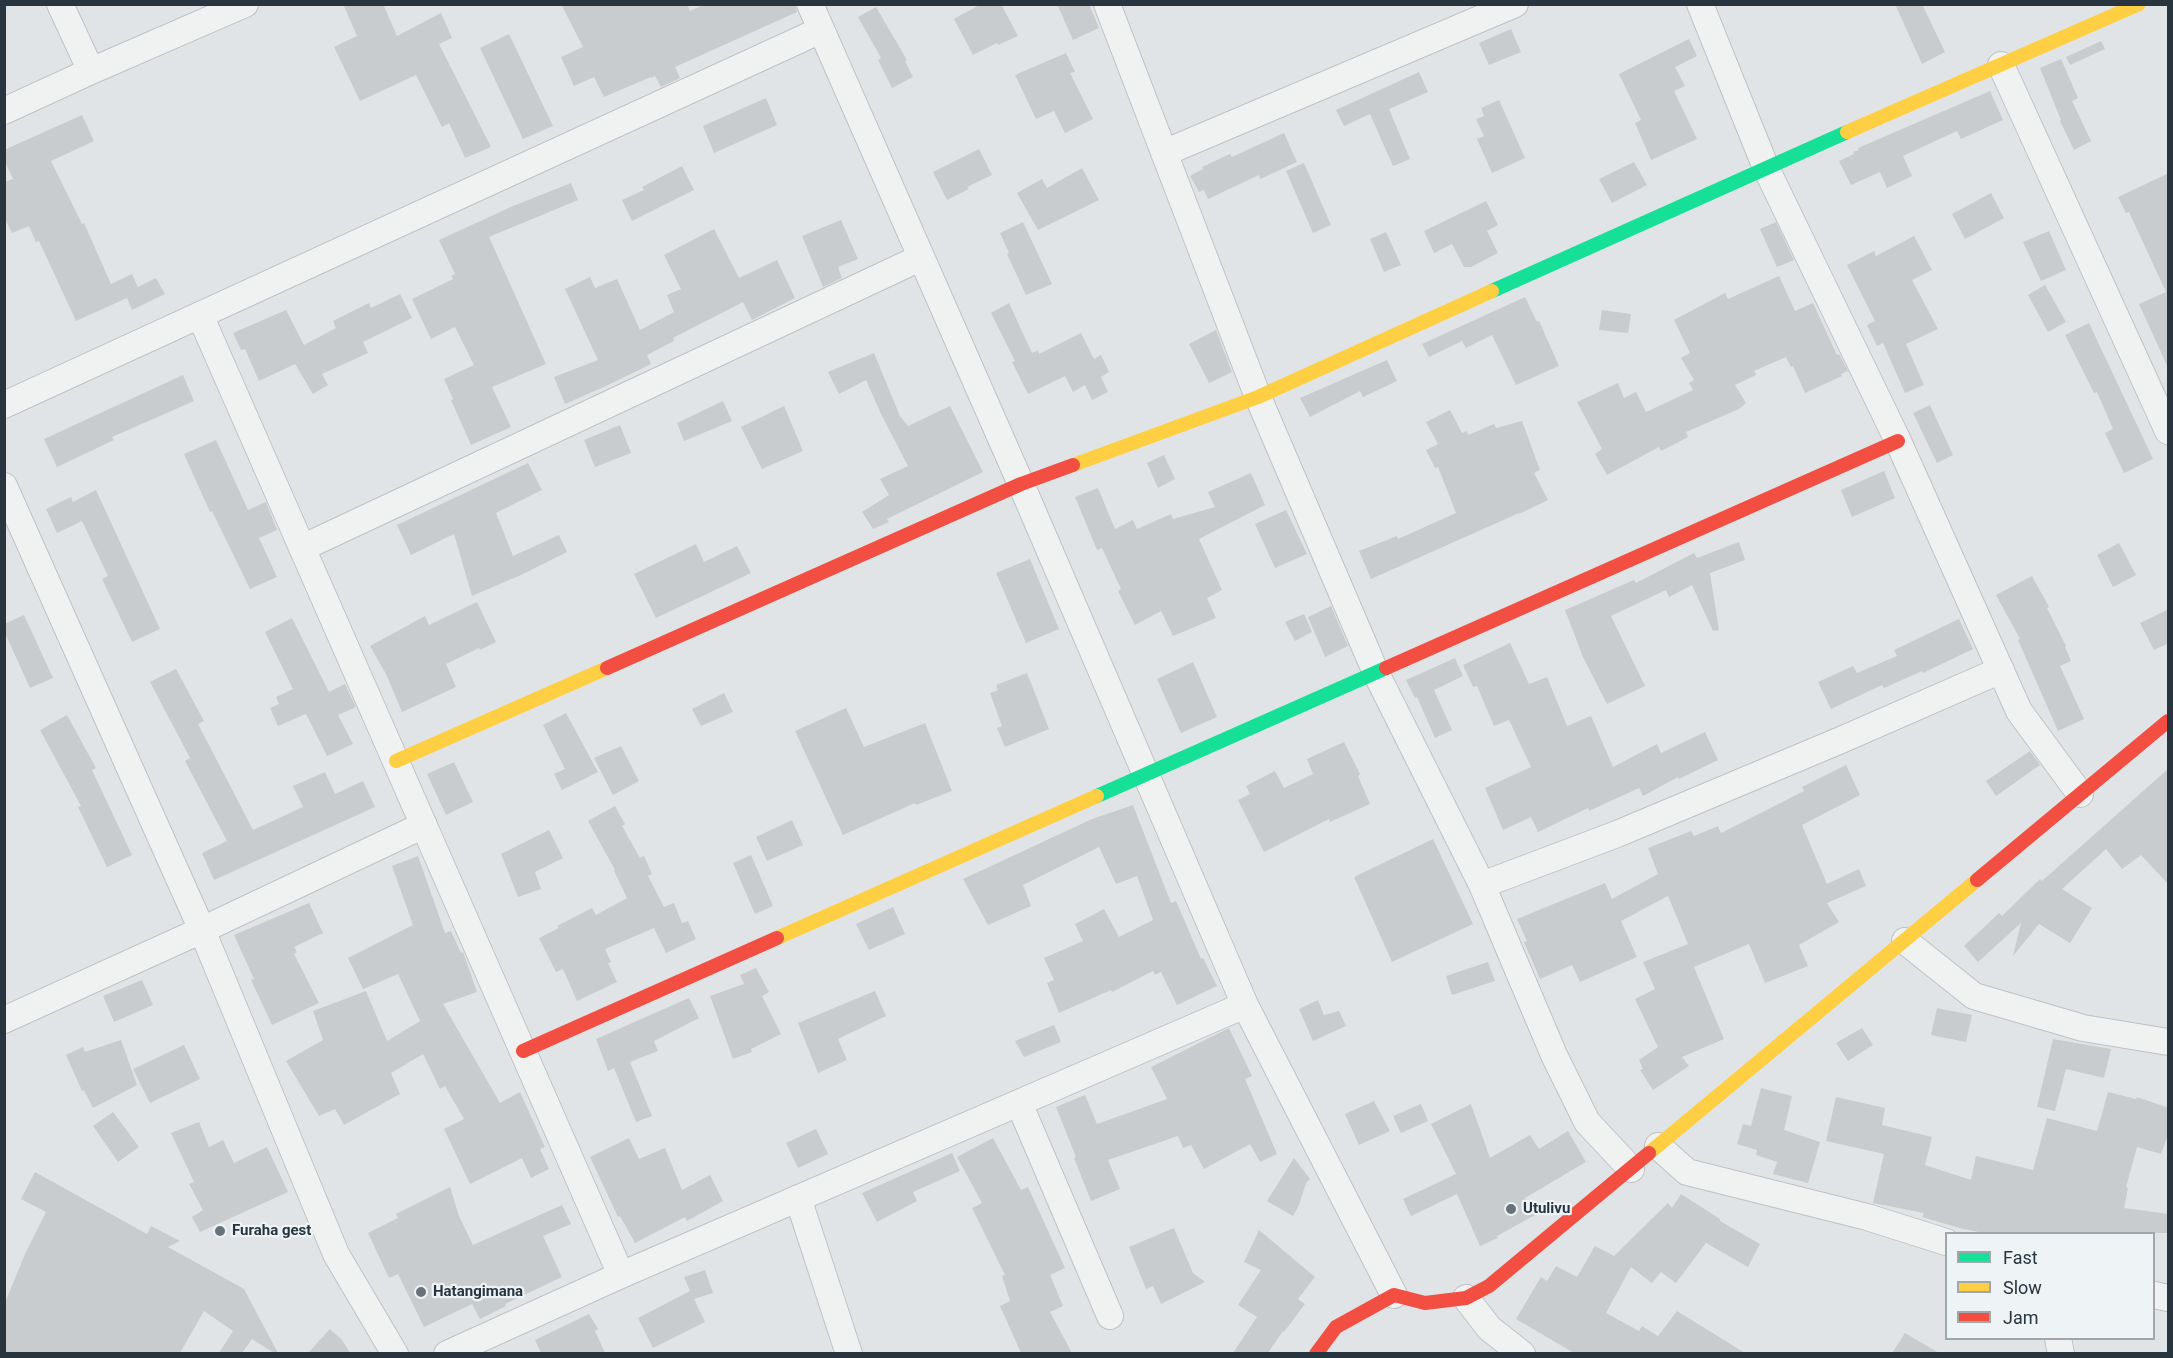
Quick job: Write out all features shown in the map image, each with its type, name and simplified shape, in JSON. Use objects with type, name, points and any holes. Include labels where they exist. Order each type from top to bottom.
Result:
[{"type":"street","points":[[60,4],[91,71]]},
{"type":"street","points":[[4,111],[245,4]]},
{"type":"street","points":[[810,4],[1021,484],[1245,1005],[1394,1295]]},
{"type":"street","points":[[1107,4],[1258,397],[1376,673],[1482,885],[1554,1055],[1587,1122],[1631,1169]]},
{"type":"street","points":[[1164,153],[1515,4]]},
{"type":"street","points":[[1700,4],[1766,168],[1898,441],[2019,711],[2080,794]]},
{"type":"street","points":[[396,761],[1021,484],[1258,397],[1766,168],[2139,4]]},
{"type":"street","points":[[4,405],[821,30]]},
{"type":"street","points":[[2001,65],[2169,431]]},
{"type":"street","points":[[302,548],[920,258]]},
{"type":"street","points":[[200,315],[621,1275]]},
{"type":"street","points":[[523,1051],[1898,441]]},
{"type":"street","points":[[4,486],[202,930],[336,1254],[395,1353]]},
{"type":"street","points":[[1482,885],[1617,834],[2001,670]]},
{"type":"street","points":[[1316,1353],[1336,1327],[1394,1295],[1425,1303],[1466,1299],[1489,1286],[2169,721]]},
{"type":"street","points":[[4,1020],[424,825]]},
{"type":"street","points":[[1905,941],[1974,996],[2083,1028],[2169,1042]]},
{"type":"street","points":[[447,1353],[621,1275],[1245,1005]]},
{"type":"street","points":[[1019,1103],[1110,1316]]},
{"type":"street","points":[[1658,1146],[1687,1172],[1867,1217],[1945,1241]]},
{"type":"street","points":[[798,1198],[849,1353]]},
{"type":"street","points":[[1466,1299],[1489,1328],[1522,1353]]},
{"type":"building","points":[[343,4],[383,4],[397,36],[441,13],[452,38],[439,44],[491,147],[465,158],[449,123],[442,127],[416,75],[360,101],[334,47],[357,36]]},
{"type":"building","points":[[561,4],[687,4],[690,11],[705,4],[795,4],[797,12],[675,67],[680,78],[661,87],[655,76],[604,97],[594,77],[574,86],[561,57],[583,47]]},
{"type":"building","points":[[981,4],[1001,4],[1018,36],[973,55],[954,19]]},
{"type":"building","points":[[1057,4],[1089,4],[1099,28],[1073,40]]},
{"type":"building","points":[[1895,4],[1922,4],[1945,52],[1922,64]]},
{"type":"building","points":[[876,7],[907,60],[905,61],[913,77],[892,88],[878,60],[881,58],[858,17]]},
{"type":"building","points":[[1511,29],[1521,52],[1489,65],[1479,43]]},
{"type":"building","points":[[509,34],[553,126],[523,139],[480,48]]},
{"type":"building","points":[[1689,39],[1697,56],[1675,67],[1685,86],[1674,91],[1697,139],[1651,160],[1635,123],[1641,120],[1619,74]]},
{"type":"building","points":[[2101,41],[2105,49],[2070,65],[2066,57]]},
{"type":"building","points":[[1066,53],[1075,72],[1070,73],[1093,119],[1065,133],[1054,111],[1036,119],[1015,75]]},
{"type":"building","points":[[2061,59],[2078,98],[2072,101],[2091,141],[2074,150],[2060,121],[2040,68]]},
{"type":"building","points":[[1419,72],[1428,92],[1389,109],[1410,159],[1393,166],[1370,114],[1344,126],[1336,110]]},
{"type":"building","points":[[1990,91],[2003,120],[1961,139],[1957,131],[1903,156],[1912,176],[1887,188],[1880,172],[1851,185],[1839,161],[1854,154],[1853,152],[1859,150],[1858,148]]},
{"type":"building","points":[[766,98],[777,125],[714,153],[703,126]]},
{"type":"building","points":[[1499,100],[1525,158],[1492,173],[1477,139],[1484,136],[1476,119],[1484,116],[1481,108]]},
{"type":"building","points":[[82,115],[94,141],[51,161],[82,224],[84,223],[111,284],[132,274],[138,287],[156,278],[165,294],[132,310],[127,298],[76,321],[39,241],[36,242],[29,226],[12,233],[4,217],[4,182],[13,179],[4,160],[4,150]]},
{"type":"building","points":[[1284,133],[1297,162],[1260,179],[1259,175],[1208,199],[1204,190],[1199,192],[1190,176],[1203,169],[1202,167],[1230,154],[1232,157]]},
{"type":"building","points":[[979,149],[992,175],[947,200],[933,172]]},
{"type":"building","points":[[1634,162],[1647,185],[1612,203],[1599,179]]},
{"type":"building","points":[[1304,163],[1331,225],[1313,233],[1286,171]]},
{"type":"building","points":[[682,166],[694,190],[632,221],[622,200],[644,190],[642,187]]},
{"type":"building","points":[[1082,168],[1099,200],[1038,230],[1017,193],[1042,179],[1047,188]]},
{"type":"building","points":[[2169,173],[2169,370],[2139,304],[2166,292],[2129,212],[2126,213],[2118,197]]},
{"type":"building","points":[[571,183],[578,200],[489,237],[546,364],[492,387],[511,427],[471,445],[444,379],[474,365],[455,327],[431,339],[412,299],[453,279],[451,276],[455,274],[439,240],[513,206]]},
{"type":"building","points":[[1991,193],[2004,218],[1965,239],[1952,214]]},
{"type":"building","points":[[1486,201],[1498,225],[1487,231],[1498,253],[1471,267],[1464,267],[1452,244],[1434,253],[1424,231]]},
{"type":"building","points":[[841,220],[858,259],[838,267],[842,278],[823,287],[802,236]]},
{"type":"building","points":[[1023,222],[1052,284],[1026,295],[1000,233]]},
{"type":"building","points":[[1776,222],[1794,260],[1777,267],[1760,229]]},
{"type":"building","points":[[714,229],[739,278],[777,260],[795,298],[752,320],[743,302],[673,338],[674,341],[647,355],[651,364],[565,404],[554,377],[598,360],[565,289],[590,277],[595,288],[617,279],[640,330],[674,312],[667,295],[681,289],[664,255]]},
{"type":"building","points":[[2049,231],[2066,270],[2041,281],[2023,242]]},
{"type":"building","points":[[1386,232],[1401,265],[1384,272],[1370,239]]},
{"type":"building","points":[[1914,236],[1932,270],[1912,280],[1938,329],[1906,344],[1924,385],[1905,393],[1883,343],[1877,346],[1867,325],[1875,321],[1847,265],[1874,251],[1876,256]]},
{"type":"building","points":[[1779,276],[1795,311],[1813,303],[1837,355],[1839,354],[1848,371],[1805,393],[1793,366],[1791,367],[1786,357],[1754,371],[1756,375],[1735,385],[1746,403],[1739,409],[1686,432],[1688,437],[1661,451],[1659,447],[1607,475],[1595,454],[1602,449],[1577,402],[1618,383],[1624,398],[1636,392],[1646,412],[1693,390],[1689,383],[1694,380],[1681,358],[1690,353],[1674,320],[1725,293],[1728,299]]},
{"type":"building","points":[[2045,285],[2066,322],[2048,332],[2028,295]]},
{"type":"building","points":[[400,294],[412,318],[363,342],[368,353],[322,374],[328,385],[313,394],[295,364],[259,381],[245,349],[241,350],[233,333],[286,310],[304,345],[336,328],[333,321],[369,303],[371,308]]},
{"type":"building","points":[[1525,297],[1537,322],[1539,321],[1559,366],[1516,385],[1492,335],[1466,348],[1462,341],[1429,357],[1422,344]]},
{"type":"building","points":[[1009,303],[1032,353],[1038,350],[1039,354],[1081,333],[1094,359],[1101,355],[1109,372],[1101,377],[1108,392],[1092,400],[1085,385],[1073,392],[1065,376],[1028,394],[1012,362],[1015,361],[991,313]]},
{"type":"building","points":[[1602,310],[1631,314],[1628,333],[1599,330]]},
{"type":"building","points":[[2089,323],[2153,459],[2124,473],[2105,433],[2113,429],[2097,392],[2094,393],[2065,335]]},
{"type":"building","points":[[1216,330],[1232,372],[1209,383],[1189,344]]},
{"type":"building","points":[[874,353],[900,416],[908,426],[950,406],[983,472],[887,519],[889,522],[873,529],[862,512],[889,495],[880,479],[908,466],[866,380],[839,394],[828,372]]},
{"type":"building","points":[[1387,360],[1397,381],[1363,397],[1360,391],[1310,417],[1300,398]]},
{"type":"building","points":[[183,375],[194,401],[112,437],[114,440],[57,467],[44,439]]},
{"type":"building","points":[[723,401],[732,421],[684,441],[677,423]]},
{"type":"building","points":[[1930,405],[1953,455],[1937,463],[1913,413]]},
{"type":"building","points":[[784,406],[803,451],[762,469],[741,427]]},
{"type":"building","points":[[1450,410],[1462,433],[1467,431],[1468,435],[1494,424],[1496,428],[1522,421],[1540,470],[1534,473],[1548,500],[1371,579],[1359,551],[1397,536],[1398,539],[1456,513],[1438,467],[1435,468],[1426,450],[1438,444],[1426,422]]},
{"type":"building","points":[[620,425],[631,453],[595,467],[584,440]]},
{"type":"building","points":[[216,440],[248,510],[266,502],[277,530],[259,538],[277,577],[250,589],[212,511],[210,512],[184,454]]},
{"type":"building","points":[[1164,455],[1175,479],[1158,488],[1147,463]]},
{"type":"building","points":[[528,463],[542,490],[496,513],[513,556],[559,535],[567,552],[472,596],[454,534],[411,555],[397,525]]},
{"type":"building","points":[[1884,471],[1895,498],[1852,517],[1841,490]]},
{"type":"building","points":[[1251,473],[1265,505],[1199,539],[1222,590],[1207,598],[1216,618],[1173,636],[1161,611],[1135,625],[1118,591],[1121,589],[1102,548],[1097,550],[1075,497],[1098,488],[1115,529],[1133,520],[1137,529],[1171,514],[1173,519],[1215,507],[1208,492]]},
{"type":"building","points":[[96,490],[160,629],[132,642],[102,579],[108,576],[82,521],[57,533],[46,509],[71,497],[73,502]]},
{"type":"building","points":[[1286,510],[1307,554],[1275,568],[1255,524]]},
{"type":"building","points":[[1739,542],[1745,560],[1710,573],[1719,630],[1713,631],[1692,585],[1669,597],[1666,590],[1611,616],[1645,686],[1607,704],[1583,657],[1565,610],[1634,580],[1636,583],[1694,553],[1697,558]]},
{"type":"building","points":[[2119,543],[2136,575],[2113,587],[2097,555]]},
{"type":"building","points":[[696,544],[704,562],[737,546],[751,573],[656,618],[634,574]]},
{"type":"building","points":[[1030,559],[1059,629],[1026,643],[996,573]]},
{"type":"building","points":[[2032,576],[2066,646],[2071,661],[2060,666],[2084,719],[2058,731],[2018,640],[2020,639],[1996,595]]},
{"type":"building","points":[[477,602],[496,642],[446,664],[456,687],[402,712],[386,674],[370,646],[425,616],[429,625]]},
{"type":"building","points":[[1331,606],[1348,646],[1325,657],[1308,617]]},
{"type":"building","points":[[2169,609],[2169,643],[2154,650],[2140,623]]},
{"type":"building","points":[[1304,614],[1312,632],[1295,641],[1285,622]]},
{"type":"building","points":[[24,615],[53,678],[30,688],[4,631],[4,624]]},
{"type":"building","points":[[292,618],[329,692],[345,684],[356,707],[338,715],[353,744],[327,756],[306,714],[278,726],[270,708],[279,704],[276,697],[293,689],[265,632]]},
{"type":"building","points":[[1959,619],[1973,649],[1923,673],[1922,671],[1884,688],[1882,685],[1831,709],[1818,682],[1853,666],[1857,673],[1897,656],[1894,650]]},
{"type":"building","points":[[1510,643],[1529,684],[1547,677],[1567,726],[1591,716],[1613,767],[1657,744],[1661,753],[1705,732],[1718,760],[1679,779],[1678,777],[1643,796],[1639,788],[1589,811],[1588,808],[1538,832],[1531,817],[1503,830],[1485,788],[1531,767],[1509,720],[1494,726],[1477,686],[1473,687],[1463,665]]},
{"type":"building","points":[[1455,658],[1463,676],[1434,690],[1452,730],[1435,738],[1417,697],[1415,698],[1406,680]]},
{"type":"building","points":[[1193,662],[1217,717],[1181,733],[1157,679]]},
{"type":"building","points":[[176,669],[204,721],[198,724],[253,830],[303,807],[293,786],[325,772],[335,794],[363,781],[375,807],[214,880],[202,853],[227,841],[185,761],[190,758],[150,682]]},
{"type":"building","points":[[1027,673],[1049,729],[1005,747],[997,728],[1002,726],[990,693],[998,690],[996,685]]},
{"type":"building","points":[[724,693],[733,712],[701,726],[692,709]]},
{"type":"building","points":[[846,708],[864,747],[925,723],[952,791],[916,805],[915,803],[843,835],[795,731]]},
{"type":"building","points":[[566,713],[598,772],[562,790],[554,774],[565,769],[543,725]]},
{"type":"building","points":[[67,715],[96,768],[92,770],[132,855],[107,867],[78,807],[81,806],[40,730]]},
{"type":"building","points":[[1344,742],[1360,774],[1358,776],[1370,804],[1330,822],[1329,819],[1264,852],[1238,800],[1250,794],[1246,786],[1275,771],[1284,788],[1313,774],[1307,759]]},
{"type":"building","points":[[621,746],[639,781],[613,795],[594,758]]},
{"type":"building","points":[[2030,751],[2040,765],[1996,796],[1986,781]]},
{"type":"building","points":[[454,762],[473,802],[446,815],[427,774]]},
{"type":"building","points":[[1846,765],[1860,795],[1802,825],[1827,884],[1859,869],[1866,886],[1827,903],[1839,922],[1799,945],[1808,966],[1765,983],[1749,944],[1694,967],[1724,1039],[1682,1057],[1689,1066],[1653,1090],[1640,1070],[1643,1069],[1639,1060],[1658,1047],[1635,999],[1655,989],[1643,962],[1688,944],[1668,896],[1621,921],[1637,957],[1580,982],[1572,965],[1540,979],[1517,919],[1605,883],[1612,899],[1658,874],[1648,848],[1691,831],[1694,836],[1718,826],[1721,833],[1804,791],[1802,787]]},
{"type":"building","points":[[2169,768],[2169,885],[2141,855],[2122,869],[2106,849],[2062,889],[2092,908],[2070,943],[2039,924],[2013,956],[2021,923],[1978,962],[1964,946],[1999,913],[2002,916],[2040,879],[2042,881]]},
{"type":"building","points":[[1133,805],[1171,903],[1176,901],[1201,959],[1203,958],[1217,986],[1177,1005],[1161,972],[1155,975],[1153,971],[1112,992],[1111,990],[1059,1013],[1047,983],[1054,980],[1044,958],[1083,941],[1075,924],[1104,909],[1119,937],[1153,920],[1137,876],[1116,884],[1099,847],[1023,885],[1031,906],[988,925],[963,879],[1092,819]]},
{"type":"building","points":[[615,806],[625,824],[622,826],[640,858],[644,856],[652,874],[648,876],[664,907],[674,903],[682,923],[688,921],[696,939],[666,953],[654,928],[605,949],[611,962],[608,963],[617,982],[577,1001],[563,969],[556,972],[539,938],[592,908],[596,915],[627,898],[615,870],[588,821]]},
{"type":"building","points":[[792,820],[803,845],[767,861],[756,837]]},
{"type":"building","points":[[549,830],[563,858],[535,872],[541,889],[518,897],[501,854]]},
{"type":"building","points":[[1433,839],[1473,924],[1392,962],[1354,877]]},
{"type":"building","points":[[751,855],[773,906],[755,914],[733,863]]},
{"type":"building","points":[[418,856],[445,933],[451,931],[461,953],[463,952],[477,992],[443,1004],[500,1103],[520,1092],[545,1147],[540,1149],[549,1169],[531,1178],[522,1158],[470,1184],[444,1129],[464,1119],[445,1086],[440,1089],[423,1054],[391,1073],[400,1094],[344,1125],[335,1109],[319,1116],[286,1061],[323,1040],[313,1011],[366,991],[387,1041],[420,1021],[398,974],[363,989],[348,958],[413,925],[392,866]]},
{"type":"building","points":[[309,903],[323,933],[294,947],[297,952],[294,954],[319,1003],[272,1025],[251,980],[254,979],[234,935]]},
{"type":"building","points":[[893,907],[905,934],[869,950],[856,924]]},
{"type":"building","points":[[1488,962],[1495,981],[1452,995],[1446,976]]},
{"type":"building","points":[[756,968],[769,992],[762,996],[781,1034],[751,1049],[752,1052],[733,1059],[710,996],[744,984],[740,975]]},
{"type":"building","points":[[142,980],[153,1005],[114,1022],[103,996]]},
{"type":"building","points":[[875,991],[886,1016],[838,1039],[847,1060],[818,1073],[798,1023]]},
{"type":"building","points":[[689,998],[699,1018],[654,1041],[658,1051],[630,1062],[652,1116],[636,1122],[614,1068],[608,1071],[596,1039]]},
{"type":"building","points":[[1318,1000],[1324,1015],[1339,1011],[1346,1026],[1313,1041],[1299,1009]]},
{"type":"building","points":[[1937,1008],[1972,1015],[1966,1042],[1931,1035]]},
{"type":"building","points":[[1054,1025],[1061,1042],[1024,1057],[1015,1041]]},
{"type":"building","points":[[1229,1028],[1252,1076],[1245,1079],[1277,1154],[1260,1162],[1250,1144],[1204,1169],[1191,1145],[1183,1148],[1178,1136],[1108,1160],[1120,1189],[1091,1201],[1056,1107],[1085,1095],[1097,1124],[1167,1099],[1151,1067]]},
{"type":"building","points":[[1862,1028],[1873,1045],[1848,1061],[1836,1043]]},
{"type":"building","points":[[2053,1039],[2111,1049],[2104,1078],[2066,1069],[2055,1111],[2037,1107]]},
{"type":"building","points":[[121,1040],[137,1085],[93,1108],[84,1090],[82,1091],[66,1055],[83,1047],[85,1052]]},
{"type":"building","points":[[184,1045],[200,1079],[150,1103],[133,1069]]},
{"type":"building","points":[[1761,1088],[1792,1096],[1784,1130],[1820,1142],[1808,1183],[1773,1174],[1777,1162],[1756,1155],[1757,1150],[1737,1144],[1743,1124],[1751,1126]]},
{"type":"building","points":[[2108,1092],[2136,1099],[2137,1097],[2169,1108],[2169,1132],[2161,1154],[2137,1147],[2126,1187],[2128,1188],[2124,1208],[2169,1214],[2169,1233],[1979,1232],[1963,1229],[1922,1217],[1924,1213],[1873,1203],[1884,1154],[1826,1141],[1836,1097],[1885,1108],[1882,1125],[1932,1137],[1925,1165],[1971,1180],[1976,1156],[2033,1170],[2047,1118],[2097,1131]]},
{"type":"building","points":[[1374,1101],[1390,1131],[1359,1145],[1345,1114]]},
{"type":"building","points":[[1421,1104],[1428,1121],[1401,1133],[1393,1116]]},
{"type":"building","points":[[1471,1104],[1490,1158],[1530,1135],[1539,1149],[1568,1131],[1586,1162],[1525,1198],[1535,1215],[1497,1236],[1498,1238],[1480,1246],[1457,1194],[1411,1216],[1403,1199],[1456,1174],[1431,1124]]},
{"type":"building","points":[[113,1112],[139,1147],[118,1162],[93,1126]]},
{"type":"building","points":[[199,1122],[209,1147],[223,1140],[234,1163],[267,1147],[288,1192],[200,1232],[192,1217],[203,1210],[189,1184],[194,1182],[171,1133]]},
{"type":"building","points":[[816,1129],[828,1154],[798,1168],[786,1143]]},
{"type":"building","points":[[629,1138],[639,1159],[665,1148],[682,1190],[710,1175],[723,1201],[687,1221],[685,1217],[635,1243],[620,1216],[618,1217],[590,1157]]},
{"type":"building","points":[[993,1138],[1021,1190],[1028,1187],[1065,1268],[1050,1275],[1063,1306],[1050,1312],[1072,1353],[1021,1353],[1000,1306],[1010,1301],[1002,1276],[1005,1275],[972,1208],[982,1203],[957,1157]]},
{"type":"building","points":[[952,1153],[960,1171],[913,1192],[917,1201],[877,1222],[862,1193]]},
{"type":"building","points":[[1294,1158],[1310,1179],[1306,1183],[1293,1216],[1267,1201]]},
{"type":"building","points":[[35,1172],[147,1234],[151,1226],[180,1241],[168,1247],[244,1289],[278,1353],[274,1353],[252,1339],[242,1353],[219,1353],[233,1331],[204,1311],[180,1353],[4,1353],[4,1305],[25,1254],[46,1212],[21,1199]]},
{"type":"building","points":[[450,1187],[459,1216],[473,1245],[562,1205],[571,1224],[543,1236],[562,1277],[505,1304],[506,1306],[480,1319],[472,1304],[424,1327],[398,1274],[389,1278],[368,1233],[398,1218],[396,1214]]},
{"type":"building","points":[[1681,1194],[1720,1221],[1760,1244],[1748,1267],[1706,1243],[1676,1283],[1661,1272],[1652,1283],[1631,1267],[1606,1313],[1639,1331],[1642,1326],[1658,1336],[1677,1311],[1745,1353],[1574,1353],[1516,1319],[1541,1277],[1547,1281],[1556,1266],[1577,1277],[1595,1246],[1614,1256],[1668,1203],[1672,1208]]},
{"type":"building","points":[[1174,1228],[1193,1273],[1205,1282],[1161,1304],[1153,1286],[1146,1289],[1129,1247]]},
{"type":"building","points":[[1259,1230],[1315,1277],[1298,1299],[1305,1304],[1268,1353],[1233,1353],[1257,1317],[1238,1305],[1261,1270],[1244,1262]]},
{"type":"building","points":[[705,1270],[713,1293],[694,1299],[705,1322],[653,1348],[638,1318],[690,1291],[684,1277]]},
{"type":"building","points":[[589,1314],[598,1329],[595,1331],[605,1353],[541,1353],[535,1340]]},
{"type":"building","points":[[330,1329],[342,1340],[350,1353],[308,1353]]},
{"type":"building","points":[[1905,1333],[1939,1353],[1892,1353]]},
{"type":"traffic: fast","points":[[1492,291],[1847,132]]},
{"type":"traffic: fast","points":[[1097,796],[1386,668]]},
{"type":"traffic: slow","points":[[1847,132],[2139,4]]},
{"type":"traffic: slow","points":[[1073,465],[1258,397],[1492,291]]},
{"type":"traffic: slow","points":[[396,761],[607,668]]},
{"type":"traffic: slow","points":[[777,938],[1097,796]]},
{"type":"traffic: slow","points":[[1649,1153],[1977,880]]},
{"type":"traffic: jam","points":[[1386,668],[1898,441]]},
{"type":"traffic: jam","points":[[607,668],[1021,484],[1073,465]]},
{"type":"traffic: jam","points":[[1977,880],[2168,721]]},
{"type":"traffic: jam","points":[[523,1051],[777,938]]},
{"type":"traffic: jam","points":[[1316,1354],[1336,1327],[1394,1295],[1425,1303],[1466,1298],[1489,1286],[1649,1153]]},
{"type":"place","name":"Utulivu","points":[[1511,1209]]},
{"type":"place","name":"Furaha gest","points":[[220,1231]]},
{"type":"place","name":"Hatangimana","points":[[421,1292]]}]
